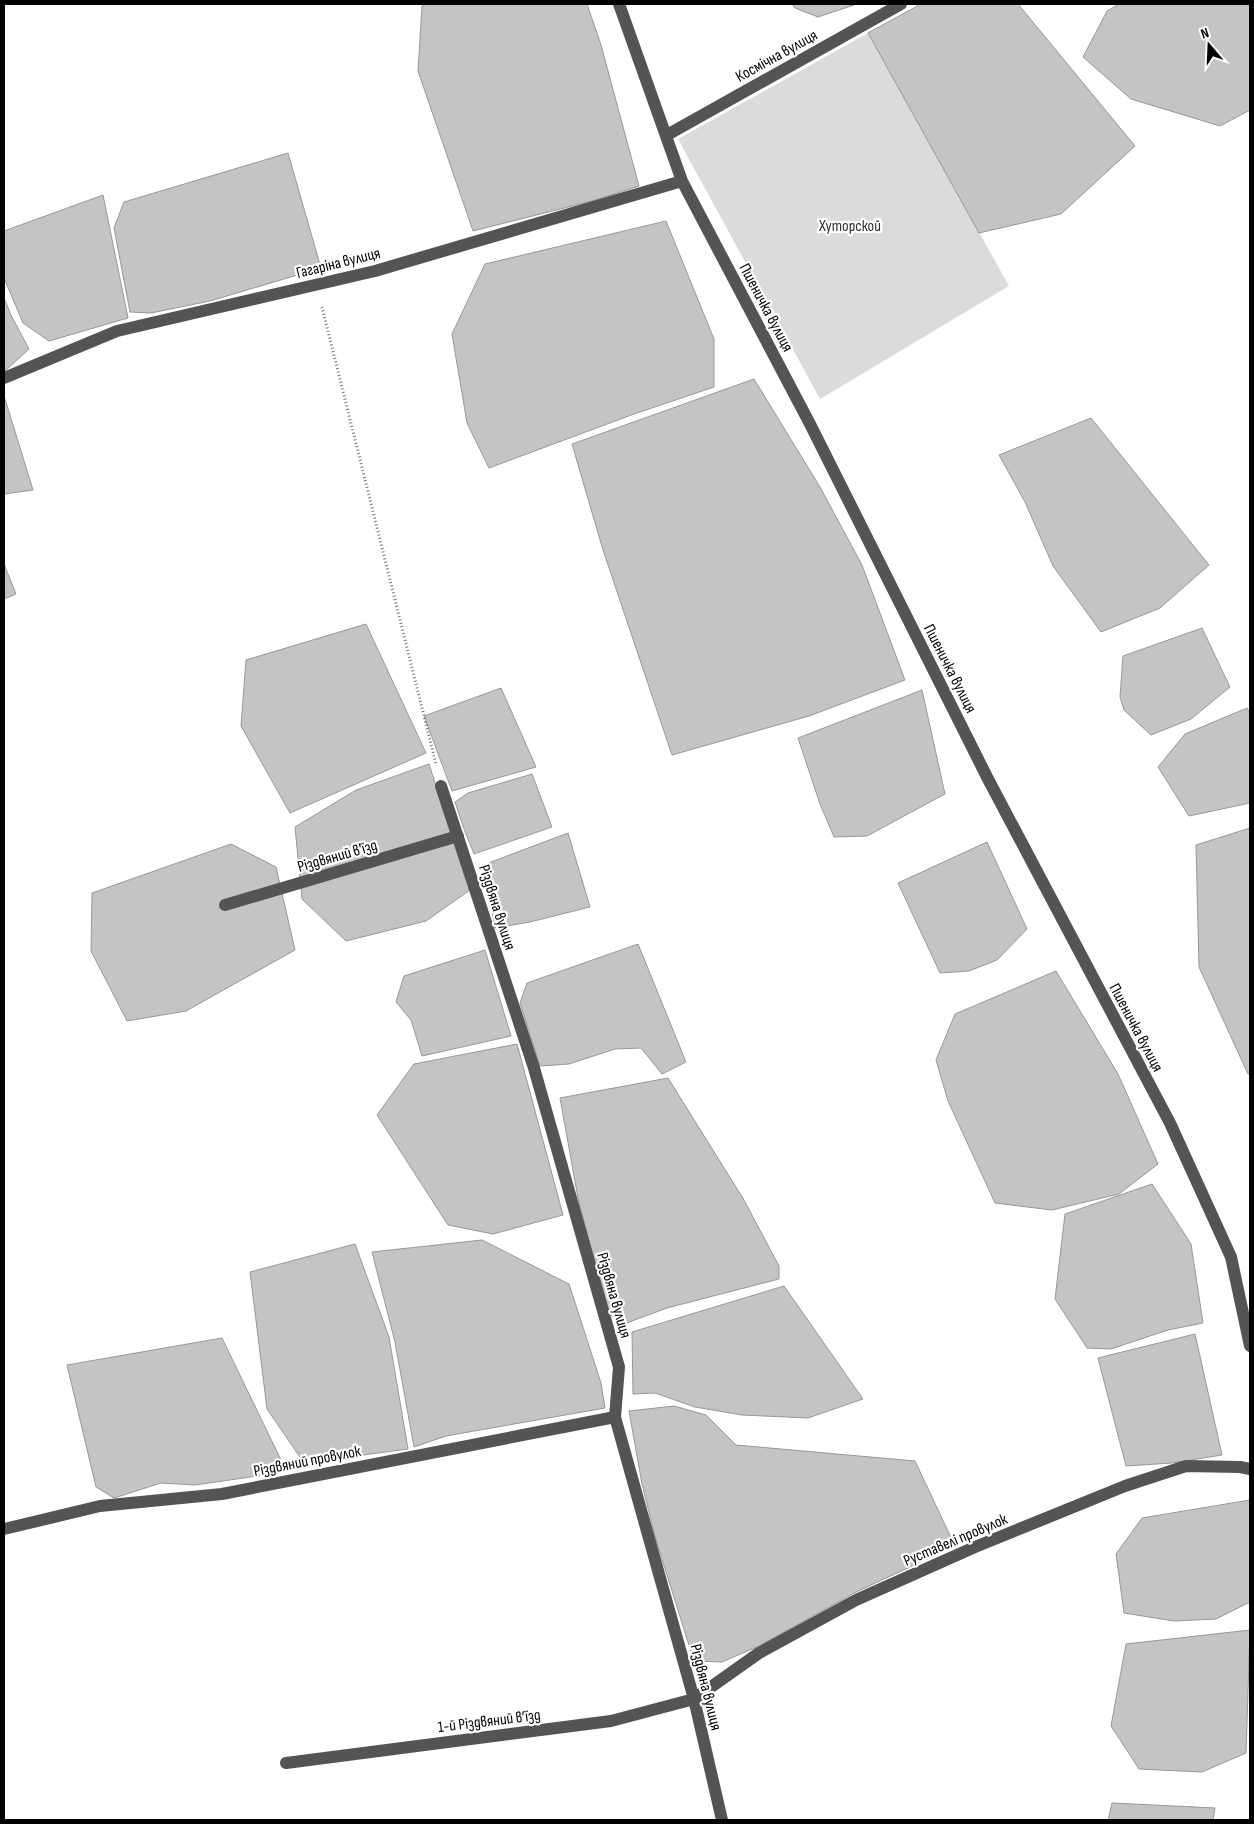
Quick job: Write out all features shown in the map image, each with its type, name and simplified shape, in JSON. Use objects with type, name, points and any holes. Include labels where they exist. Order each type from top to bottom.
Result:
[{"type":"street","name":"Пшеничка вулиця","points":[[619,4],[682,180],[810,424],[988,778],[1170,1123],[1231,1257],[1250,1346]]},
{"type":"street","name":"Космічна вулиця","points":[[666,135],[901,4]]},
{"type":"street","name":"Гагаріна вулиця","points":[[4,378],[117,331],[375,271],[682,180]]},
{"type":"street","name":"Різдвяна вулиця","points":[[441,786],[534,1068],[619,1367],[616,1416],[694,1699],[722,1820]]},
{"type":"street","name":"Різдвяний в'їзд","points":[[226,905],[458,836]]},
{"type":"street","name":"Різдвяний провулок","points":[[4,1529],[100,1506],[222,1494],[616,1416]]},
{"type":"street","name":"Руставелі провулок","points":[[694,1699],[759,1653],[856,1600],[975,1547],[1125,1486],[1186,1466],[1240,1466],[1250,1469]]},
{"type":"street","name":"1-й Різдвяний в’їзд","points":[[286,1763],[610,1721],[694,1699]]},
{"type":"path","points":[[317,284],[441,786]]},
{"type":"green space","name":"Хуторской","points":[[868,33],[1009,286],[820,399],[678,139]]},
{"type":"building","points":[[427,4],[587,4],[601,45],[639,186],[592,201],[473,231],[418,71],[422,6]]},
{"type":"building","points":[[792,4],[857,4],[818,17],[795,8]]},
{"type":"building","points":[[921,4],[1018,4],[1135,146],[1061,214],[979,233],[868,33]]},
{"type":"building","points":[[1119,4],[1250,4],[1250,110],[1220,126],[1131,99],[1083,57],[1107,11]]},
{"type":"building","points":[[288,153],[321,268],[210,301],[151,313],[130,312],[114,228],[124,202]]},
{"type":"building","points":[[103,195],[128,318],[49,341],[23,323],[4,278],[4,231]]},
{"type":"building","points":[[666,221],[714,339],[714,387],[634,414],[489,468],[467,423],[452,334],[485,264]]},
{"type":"building","points":[[4,298],[29,349],[4,372]]},
{"type":"building","points":[[754,379],[820,487],[862,565],[905,680],[809,716],[672,755],[603,550],[572,444]]},
{"type":"building","points":[[5,399],[33,490],[4,494]]},
{"type":"building","points":[[1091,418],[1209,565],[1160,608],[1101,632],[1053,566],[1025,502],[999,455]]},
{"type":"building","points":[[4,564],[16,594],[4,599]]},
{"type":"building","points":[[366,624],[426,753],[290,813],[241,726],[246,660]]},
{"type":"building","points":[[1202,628],[1230,687],[1191,719],[1151,735],[1124,710],[1120,697],[1123,656]]},
{"type":"building","points":[[501,688],[536,767],[452,791],[424,716]]},
{"type":"building","points":[[922,690],[945,794],[867,836],[834,837],[820,804],[798,738]]},
{"type":"building","points":[[1247,708],[1250,714],[1250,803],[1189,816],[1158,767],[1185,734]]},
{"type":"building","points":[[429,764],[470,890],[426,921],[346,941],[302,899],[295,827],[356,790]]},
{"type":"building","points":[[532,774],[552,827],[474,854],[455,802],[468,793]]},
{"type":"building","points":[[1250,828],[1250,1074],[1248,1074],[1199,967],[1196,845]]},
{"type":"building","points":[[568,833],[590,907],[530,922],[495,928],[483,865]]},
{"type":"building","points":[[987,842],[1027,929],[997,960],[969,971],[940,973],[898,883]]},
{"type":"building","points":[[231,844],[276,867],[295,950],[186,1011],[127,1021],[91,951],[92,893]]},
{"type":"building","points":[[638,944],[686,1062],[662,1074],[641,1048],[615,1049],[569,1064],[540,1066],[520,1003],[527,983]]},
{"type":"building","points":[[485,950],[511,1036],[422,1056],[411,1020],[396,1002],[404,976]]},
{"type":"building","points":[[1056,971],[1118,1074],[1158,1164],[1119,1194],[1052,1210],[995,1203],[948,1101],[936,1060],[955,1014]]},
{"type":"building","points":[[517,1044],[563,1215],[493,1234],[448,1225],[377,1115],[414,1064]]},
{"type":"building","points":[[668,1078],[744,1200],[779,1266],[779,1279],[667,1308],[624,1324],[608,1313],[578,1198],[560,1098]]},
{"type":"building","points":[[1152,1184],[1191,1244],[1203,1323],[1168,1330],[1111,1349],[1087,1348],[1055,1299],[1065,1214]]},
{"type":"building","points":[[482,1240],[569,1284],[601,1383],[605,1408],[446,1436],[414,1447],[395,1342],[372,1252]]},
{"type":"building","points":[[355,1244],[389,1337],[408,1449],[304,1463],[267,1409],[250,1272]]},
{"type":"building","points":[[784,1286],[863,1399],[808,1418],[742,1415],[695,1407],[655,1393],[633,1394],[632,1332]]},
{"type":"building","points":[[1195,1334],[1222,1455],[1172,1463],[1126,1466],[1098,1358]]},
{"type":"building","points":[[222,1338],[282,1462],[278,1473],[195,1485],[161,1483],[114,1498],[96,1487],[67,1365]]},
{"type":"building","points":[[674,1406],[706,1415],[736,1445],[915,1461],[955,1546],[854,1593],[759,1646],[722,1662],[694,1661],[656,1540],[642,1484],[629,1411]]},
{"type":"building","points":[[1250,1500],[1250,1602],[1216,1619],[1174,1621],[1124,1613],[1116,1554],[1142,1518]]},
{"type":"building","points":[[1250,1630],[1246,1753],[1202,1772],[1139,1769],[1111,1726],[1126,1644]]},
{"type":"building","points":[[1112,1803],[1215,1808],[1213,1820],[1108,1820]]}]
